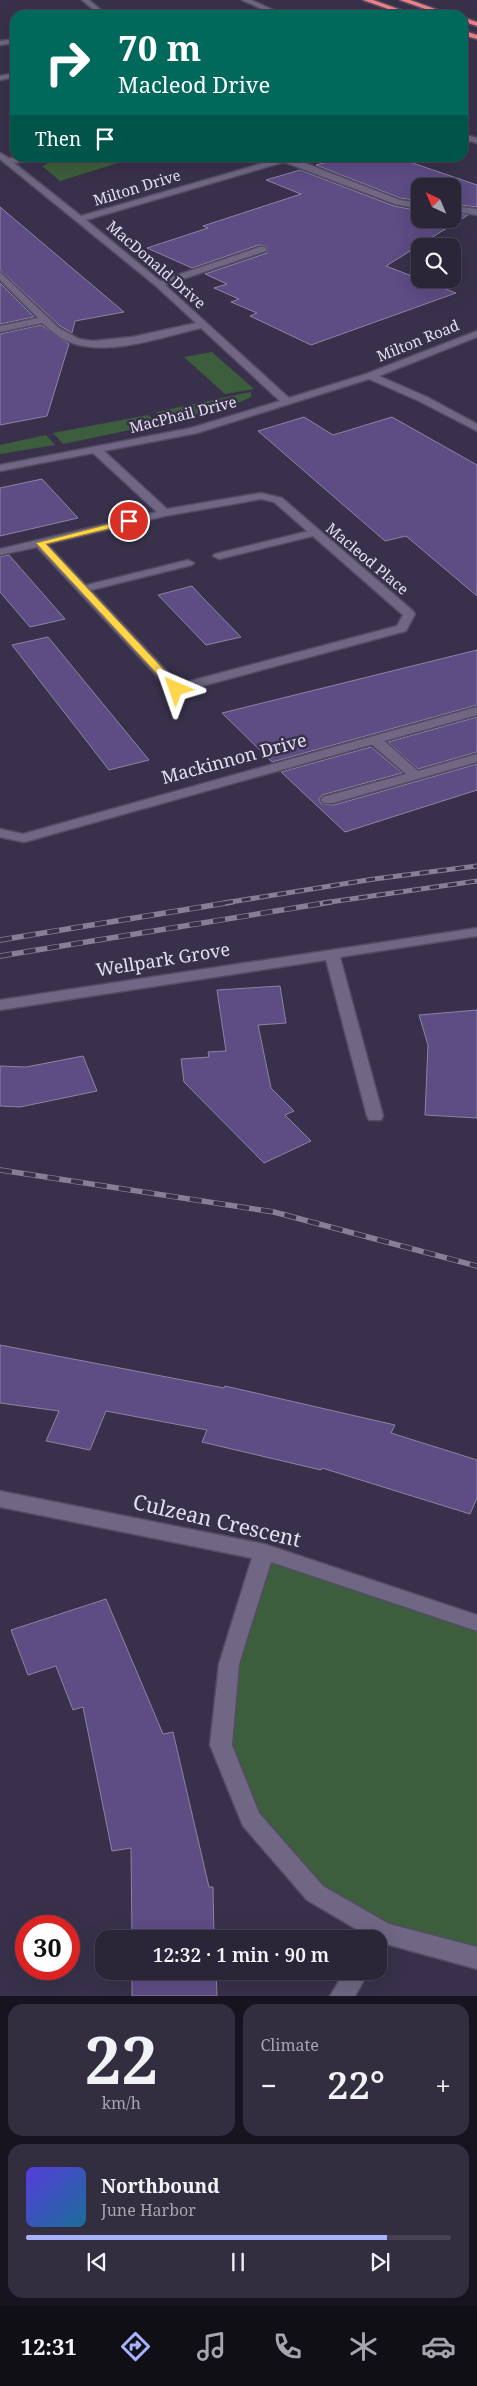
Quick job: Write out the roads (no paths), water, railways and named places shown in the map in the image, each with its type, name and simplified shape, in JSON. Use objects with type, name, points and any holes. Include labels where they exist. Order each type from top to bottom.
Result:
[{"type":"highway","points":[[366,0],[397,10]]},
{"type":"highway","points":[[403,0],[434,10]]},
{"type":"street","points":[[85,0],[98,10]]},
{"type":"street","points":[[245,0],[269,10]]},
{"type":"street","name":"MacDonald Drive","points":[[0,155],[9,161]]},
{"type":"street","name":"MacDonald Drive","points":[[10,162],[159,284],[287,402]]},
{"type":"street","name":"Milton Drive","points":[[81,219],[273,162]]},
{"type":"street","points":[[296,162],[398,202],[411,204]]},
{"type":"street","points":[[461,209],[477,212]]},
{"type":"street","points":[[159,284],[264,249]]},
{"type":"street","points":[[0,275],[64,336],[73,341],[95,345],[204,324]]},
{"type":"street","points":[[0,329],[47,319]]},
{"type":"street","name":"Milton Road","points":[[370,376],[477,334]]},
{"type":"street","points":[[370,376],[423,398],[477,428]]},
{"type":"street","name":"MacPhail Drive","points":[[0,468],[193,430],[370,376]]},
{"type":"street","points":[[96,450],[165,513]]},
{"type":"street","name":"Macleod Place","points":[[82,589],[176,689],[402,628],[409,614],[313,533],[278,500],[261,496],[165,513]]},
{"type":"street","points":[[0,552],[165,513]]},
{"type":"street","points":[[219,556],[313,533]]},
{"type":"street","points":[[40,543],[82,589],[188,563]]},
{"type":"street","name":"Mackinnon Drive","points":[[0,833],[23,838],[477,711]]},
{"type":"street","points":[[375,740],[414,775]]},
{"type":"street","points":[[328,800],[477,758]]},
{"type":"street","name":"Wellpark Grove","points":[[0,1005],[477,932]]},
{"type":"street","points":[[332,953],[375,1116]]},
{"type":"street","name":"Culzean Crescent","points":[[0,1499],[264,1552],[477,1623]]},
{"type":"street","points":[[264,1552],[229,1664],[221,1745],[252,1819],[264,1834],[315,1893],[371,1930]]},
{"type":"street","points":[[387,1938],[477,1958]]},
{"type":"street","points":[[342,1996],[352,1980]]},
{"type":"railway","points":[[224,903],[374,879],[477,866]]},
{"type":"railway","points":[[323,903],[477,881]]},
{"type":"railway","points":[[0,940],[232,902]]},
{"type":"railway","points":[[0,956],[331,902]]},
{"type":"railway","points":[[0,1170],[274,1212],[477,1266]]}]
